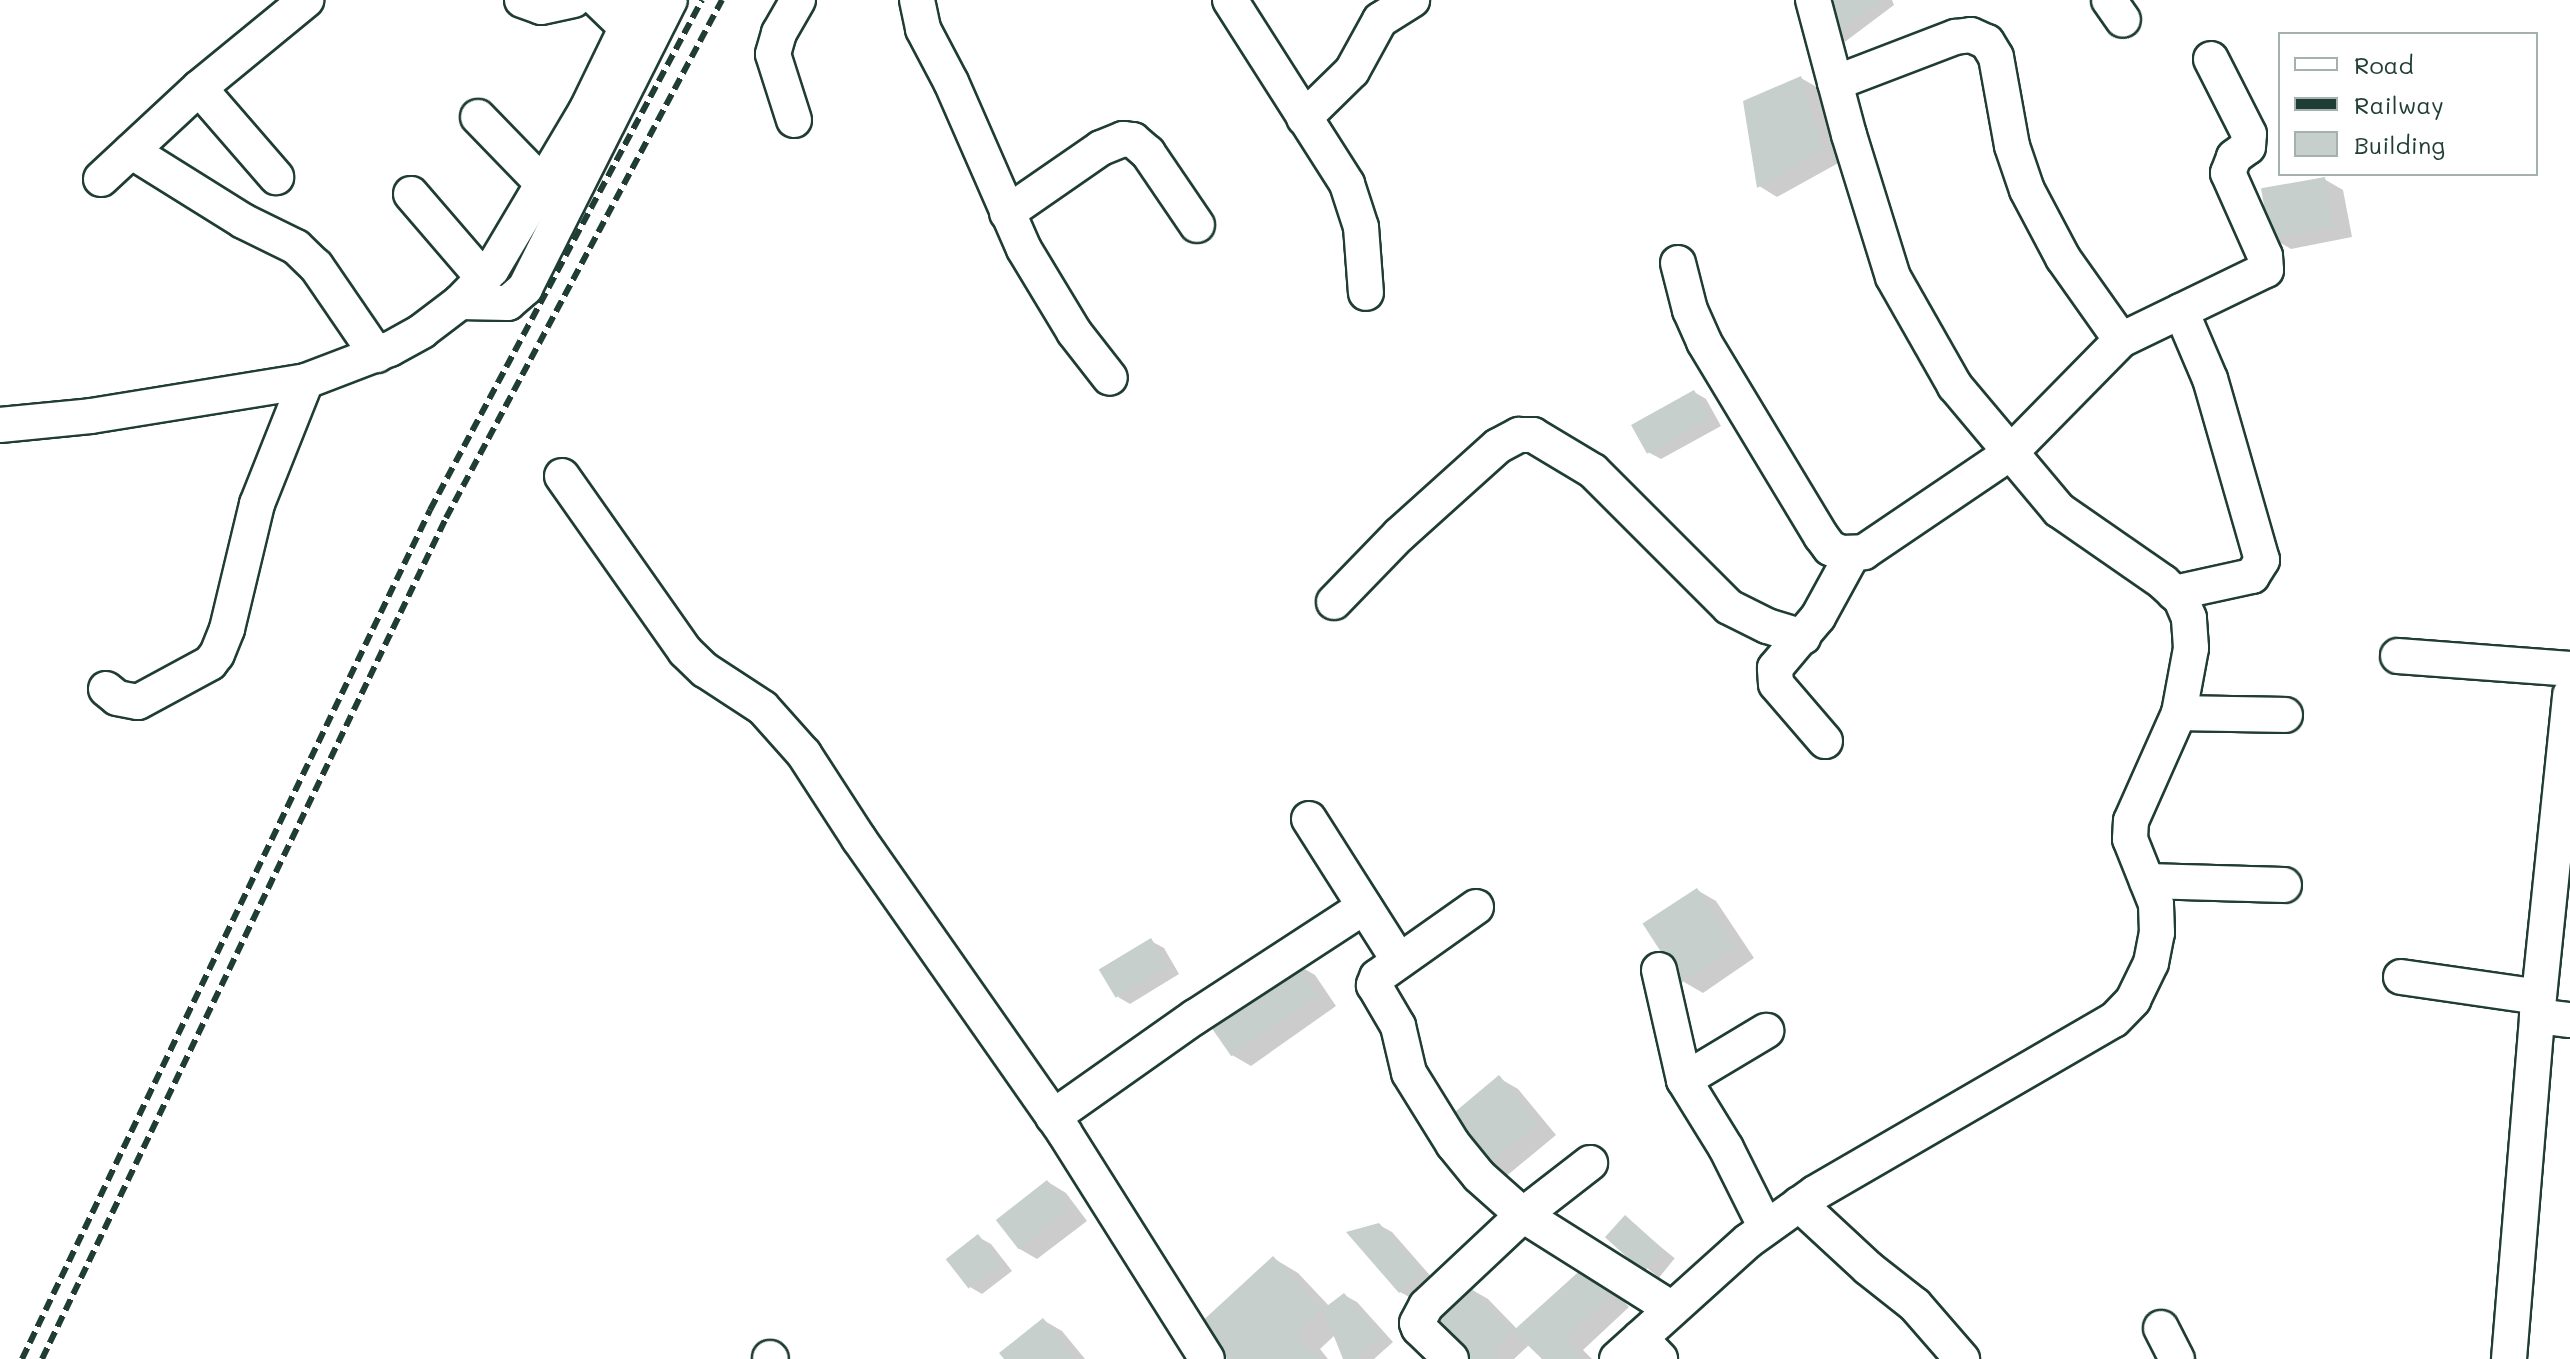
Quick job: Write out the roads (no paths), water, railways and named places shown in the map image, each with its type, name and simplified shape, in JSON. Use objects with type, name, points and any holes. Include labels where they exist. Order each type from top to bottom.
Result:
[{"type":"street","points":[[101,179],[199,88],[306,0]]},
{"type":"street","points":[[522,0],[541,7],[573,0]]},
{"type":"street","points":[[0,425],[91,416],[306,381],[377,355],[422,331],[484,279],[544,185],[633,14],[598,0]]},
{"type":"street","points":[[460,302],[508,303],[525,288],[670,0]]},
{"type":"street","points":[[794,120],[773,54],[779,33],[798,0]]},
{"type":"street","points":[[917,0],[923,29],[951,82],[1024,249],[1074,332],[1110,378]]},
{"type":"street","points":[[1230,0],[1347,184],[1356,206],[1366,293]]},
{"type":"street","points":[[1304,118],[1352,71],[1380,20],[1412,0]]},
{"type":"street","points":[[1639,1352],[1672,1309],[1766,1228],[1799,1204],[2114,1020],[2133,1000],[2151,963],[2157,933],[2156,904],[2130,839],[2131,821],[2179,713],[2191,648],[2189,618],[2181,599],[2174,593],[2059,510],[1955,386],[1893,277],[1813,0]]},
{"type":"street","points":[[1835,83],[1955,37],[1971,35],[1987,42],[1996,57],[2012,146],[2027,190],[2063,258],[2121,340]]},
{"type":"street","points":[[1678,263],[1690,310],[1710,353],[1821,536],[1830,548],[1852,555],[1864,552],[2010,453],[2121,340],[2261,274],[2267,263],[2228,173],[2234,157],[2248,147],[2249,134],[2211,59]]},
{"type":"street","points":[[199,88],[276,177]]},
{"type":"street","points":[[478,117],[544,185]]},
{"type":"street","points":[[1007,213],[1101,148],[1123,139],[1133,140],[1148,153],[1197,225]]},
{"type":"street","points":[[131,151],[243,221],[282,237],[306,255],[377,355]]},
{"type":"street","points":[[411,194],[484,279]]},
{"type":"street","points":[[2174,593],[2252,576],[2262,560],[2210,379],[2181,311]]},
{"type":"street","points":[[106,689],[117,698],[138,702],[210,663],[217,654],[227,629],[257,504],[306,381]]},
{"type":"street","points":[[1334,602],[1399,535],[1498,446],[1519,435],[1533,435],[1577,459],[1600,478],[1729,607],[1767,626],[1803,637]]},
{"type":"street","points":[[562,476],[685,651],[705,670],[763,708],[796,743],[1053,1117],[1196,1356]]},
{"type":"street","points":[[1825,741],[1776,684],[1775,677],[1781,659],[1803,637],[1835,590],[1852,555]]},
{"type":"street","points":[[2398,656],[2570,669]]},
{"type":"street","points":[[2509,1359],[2538,1006],[2561,861],[2570,695]]},
{"type":"street","points":[[2179,713],[2285,715]]},
{"type":"street","points":[[1309,819],[1399,961]]},
{"type":"street","points":[[2147,881],[2284,885]]},
{"type":"street","points":[[1053,1117],[1195,1017],[1364,907]]},
{"type":"street","points":[[1476,907],[1377,977],[1374,985],[1398,1026],[1409,1073],[1479,1176],[1523,1215],[1672,1309]]},
{"type":"street","points":[[1659,970],[1684,1080],[1726,1148],[1766,1228]]},
{"type":"street","points":[[2401,977],[2538,1006],[2570,1020]]},
{"type":"street","points":[[1684,1080],[1766,1031]]},
{"type":"street","points":[[1451,1359],[1419,1328],[1420,1314],[1523,1215],[1590,1163]]},
{"type":"street","points":[[1799,1204],[1868,1268],[1915,1305],[1962,1359]]},
{"type":"street","points":[[2161,1328],[2177,1359]]},
{"type":"railway","points":[[22,1359],[430,510],[702,0]]},
{"type":"railway","points":[[42,1359],[446,518],[722,0]]}]
